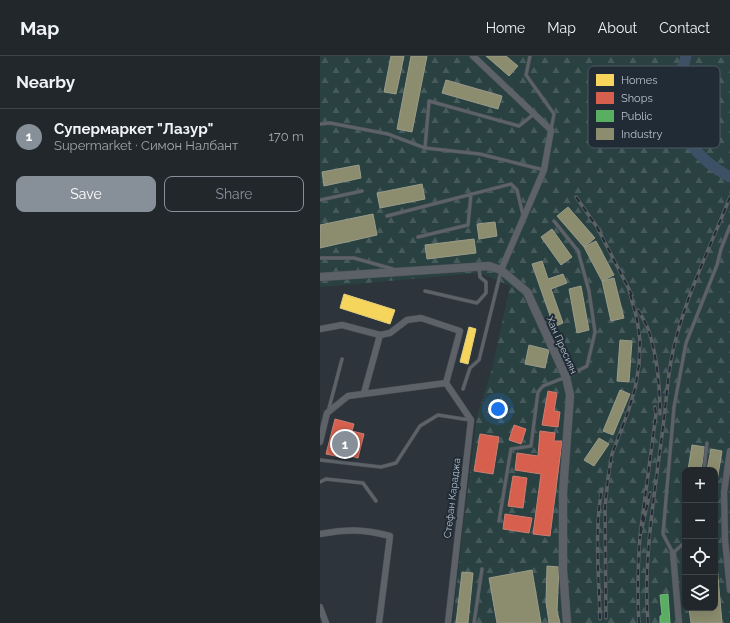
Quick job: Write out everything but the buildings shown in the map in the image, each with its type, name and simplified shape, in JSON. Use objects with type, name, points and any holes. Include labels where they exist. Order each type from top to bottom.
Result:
[{"type":"street","points":[[473,56],[551,130],[544,170],[501,270]]},
{"type":"street","name":"Хан Пресиян","points":[[320,277],[489,266],[501,270],[527,292],[566,378],[570,395],[563,492],[564,570],[567,623]]},
{"type":"street","points":[[320,329],[342,326],[380,335],[390,333],[406,320],[421,318],[460,331],[446,383],[471,420]]},
{"type":"street","points":[[364,394],[380,335]]},
{"type":"street","points":[[320,442],[327,414],[348,396],[446,383]]},
{"type":"street","name":"Стефан Караджа","points":[[448,623],[471,420]]},
{"type":"street","points":[[730,451],[724,492],[730,590]]},
{"type":"street","points":[[320,534],[343,530],[369,531],[390,536],[378,623]]},
{"type":"street","points":[[673,553],[679,623]]},
{"type":"street","points":[[320,607],[326,623]]},
{"type":"lane","points":[[530,56],[526,75],[554,114],[551,130]]},
{"type":"lane","points":[[425,148],[429,101],[519,126],[534,114]]},
{"type":"lane","points":[[320,124],[330,123],[388,134],[425,148],[480,154],[544,170]]},
{"type":"lane","points":[[387,216],[511,184],[517,190],[524,217]]},
{"type":"lane","points":[[320,200],[362,190]]},
{"type":"lane","points":[[418,238],[468,225],[471,194]]},
{"type":"lane","points":[[499,521],[511,448],[531,446],[538,392],[543,386],[566,378],[587,366],[595,332],[589,291],[578,251],[554,221]]},
{"type":"lane","points":[[682,545],[673,553],[663,534],[674,407],[686,343],[717,265],[721,249],[730,226]]},
{"type":"lane","points":[[320,258],[354,258],[398,271]]},
{"type":"lane","points":[[425,291],[477,303],[486,293],[486,282],[480,277],[478,266]]},
{"type":"lane","points":[[463,389],[470,368],[479,360],[501,270]]},
{"type":"lane","points":[[327,414],[342,359]]},
{"type":"lane","points":[[320,460],[381,467],[396,463],[420,426],[438,415],[471,420]]},
{"type":"lane","points":[[704,467],[707,443]]},
{"type":"lane","points":[[320,482],[326,479],[363,483],[376,501]]},
{"type":"lane","points":[[474,623],[482,569]]},
{"type":"green space","points":[[320,56],[730,56],[730,623],[453,623],[477,416],[492,369],[510,286],[480,273],[320,287]]},
{"type":"waterway","points":[[683,66],[686,56]]},
{"type":"waterway","points":[[694,148],[709,163],[730,177]]},
{"type":"railway","points":[[576,197],[597,227],[632,295]]},
{"type":"railway","points":[[648,623],[648,549],[668,381],[674,346],[688,300],[730,197]]},
{"type":"railway","points":[[606,618],[605,508],[608,478],[612,454],[635,389],[639,365],[640,341],[637,319],[629,290]]},
{"type":"railway","points":[[638,310],[648,329],[652,341],[659,383],[660,414]]},
{"type":"railway","points":[[650,493],[640,536],[656,414],[655,407]]},
{"type":"railway","points":[[600,619],[598,520],[602,489]]},
{"type":"railway","points":[[639,623],[638,580],[640,536]]},
{"type":"place","name":"Супермаркет \"Лазур\"","points":[[345,444]]}]
